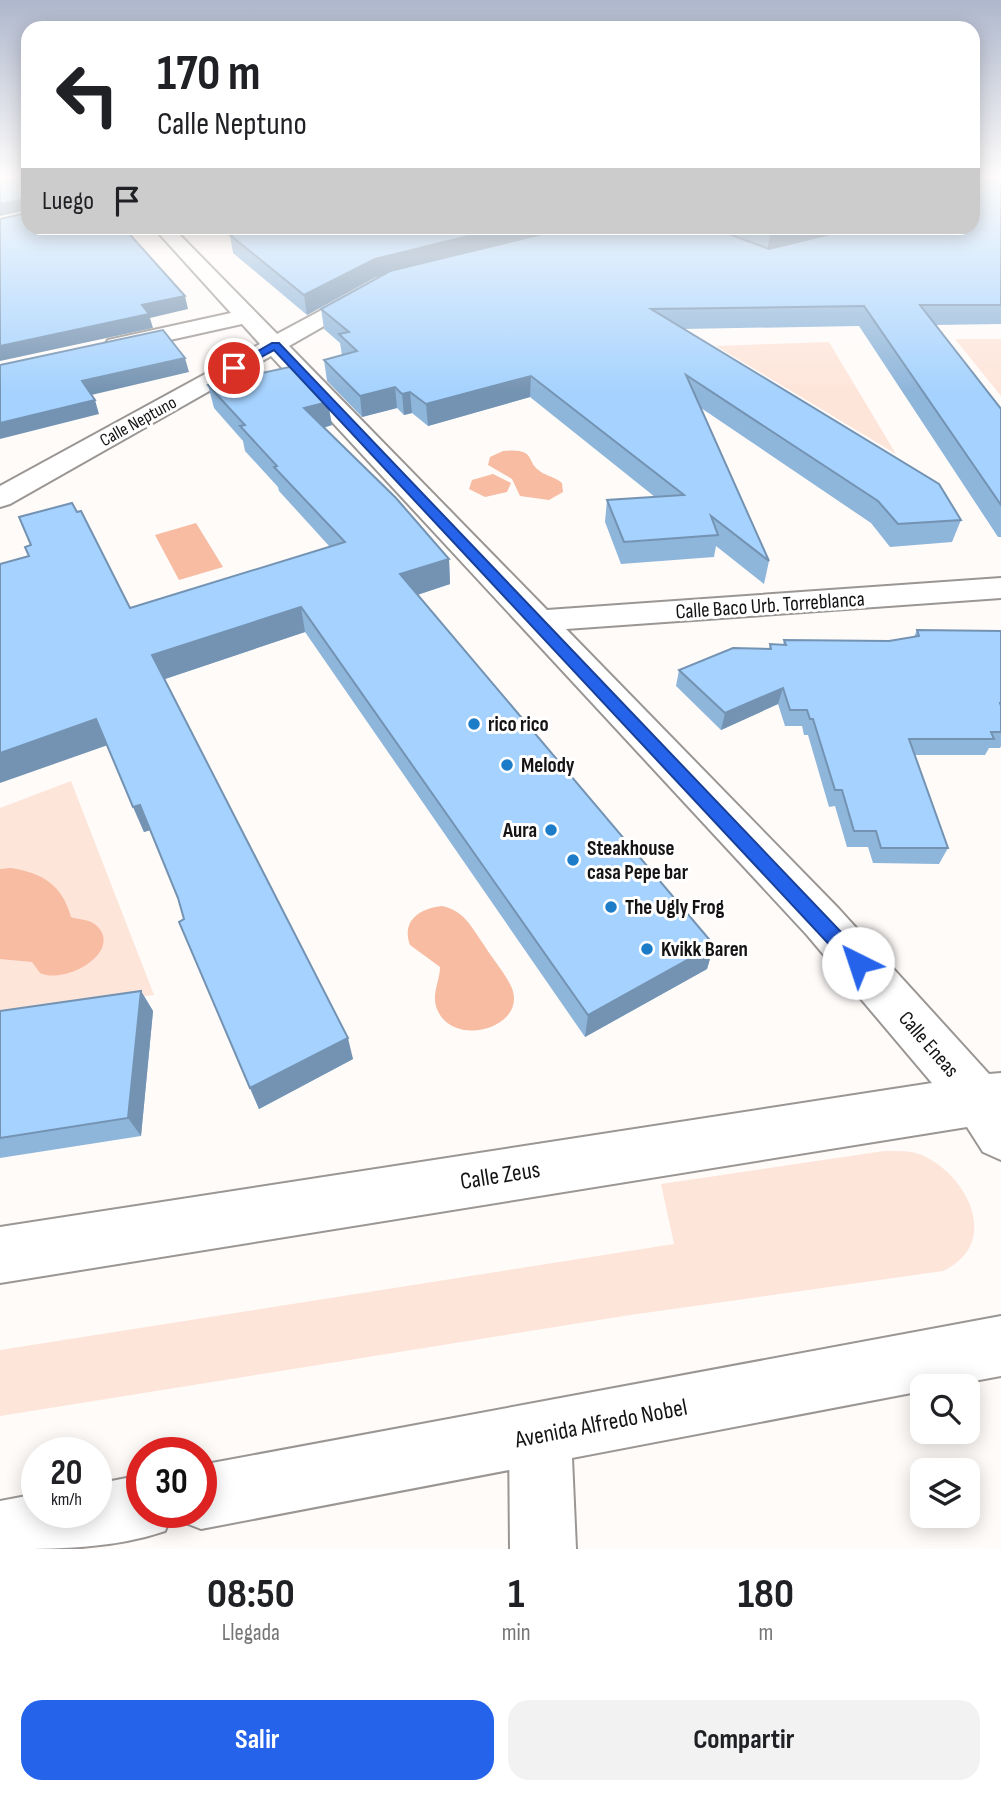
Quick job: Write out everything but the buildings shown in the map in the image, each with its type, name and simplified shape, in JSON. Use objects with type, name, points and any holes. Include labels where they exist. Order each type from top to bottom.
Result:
[{"type":"street","name":"Calle Eneas","points":[[184,249],[822,922],[993,1110]]},
{"type":"street","name":"Calle Neptuno","points":[[0,498],[384,284]]},
{"type":"street","points":[[92,351],[248,316]]},
{"type":"street","name":"Calle Baco Urb. Torreblanca","points":[[538,621],[1001,589]]},
{"type":"street","name":"Calle Zeus","points":[[0,1255],[993,1110]]},
{"type":"street","name":"Avenida Alfredo Nobel","points":[[217,1494],[1001,1346]]},
{"type":"street","points":[[540,1435],[543,1549]]},
{"type":"street","points":[[0,1534],[126,1511]]},
{"type":"shaded area","points":[[955,339],[1001,339],[1001,396]]},
{"type":"shaded area","points":[[829,342],[896,454],[716,346]]},
{"type":"shaded area","points":[[503,451],[526,453],[536,468],[562,483],[563,492],[549,500],[520,496],[512,479],[488,465],[490,457]]},
{"type":"shaded area","points":[[493,474],[511,483],[507,492],[485,497],[469,489],[472,480]]},
{"type":"shaded area","points":[[196,523],[223,567],[179,580],[155,535]]},
{"type":"shaded area","points":[[71,781],[154,995],[0,1013],[0,808]]},
{"type":"shaded area","points":[[11,868],[33,873],[50,882],[62,897],[71,917],[97,926],[103,936],[103,946],[88,964],[64,974],[51,975],[40,973],[32,962],[0,959],[0,869]]},
{"type":"shaded area","points":[[442,906],[456,911],[467,921],[511,986],[514,1000],[510,1013],[487,1028],[472,1031],[458,1028],[446,1021],[435,1003],[440,967],[410,945],[408,929],[414,917],[426,910]]},
{"type":"shaded area","points":[[884,1151],[922,1155],[939,1165],[965,1194],[972,1211],[974,1228],[971,1244],[961,1259],[943,1271],[630,1315],[0,1416],[0,1350],[674,1244],[661,1184]]},
{"type":"place","name":"rico rico","points":[[474,724]]},
{"type":"place","name":"Melody","points":[[507,765]]},
{"type":"place","name":"Aura","points":[[551,830]]},
{"type":"place","name":"Steakhouse casa Pepe bar","points":[[573,860]]},
{"type":"place","name":"The Ugly Frog","points":[[611,907]]},
{"type":"place","name":"Kvikk Baren","points":[[647,949]]},
{"type":"route","points":[[234,368],[275,345],[804,902],[858,963]]}]
